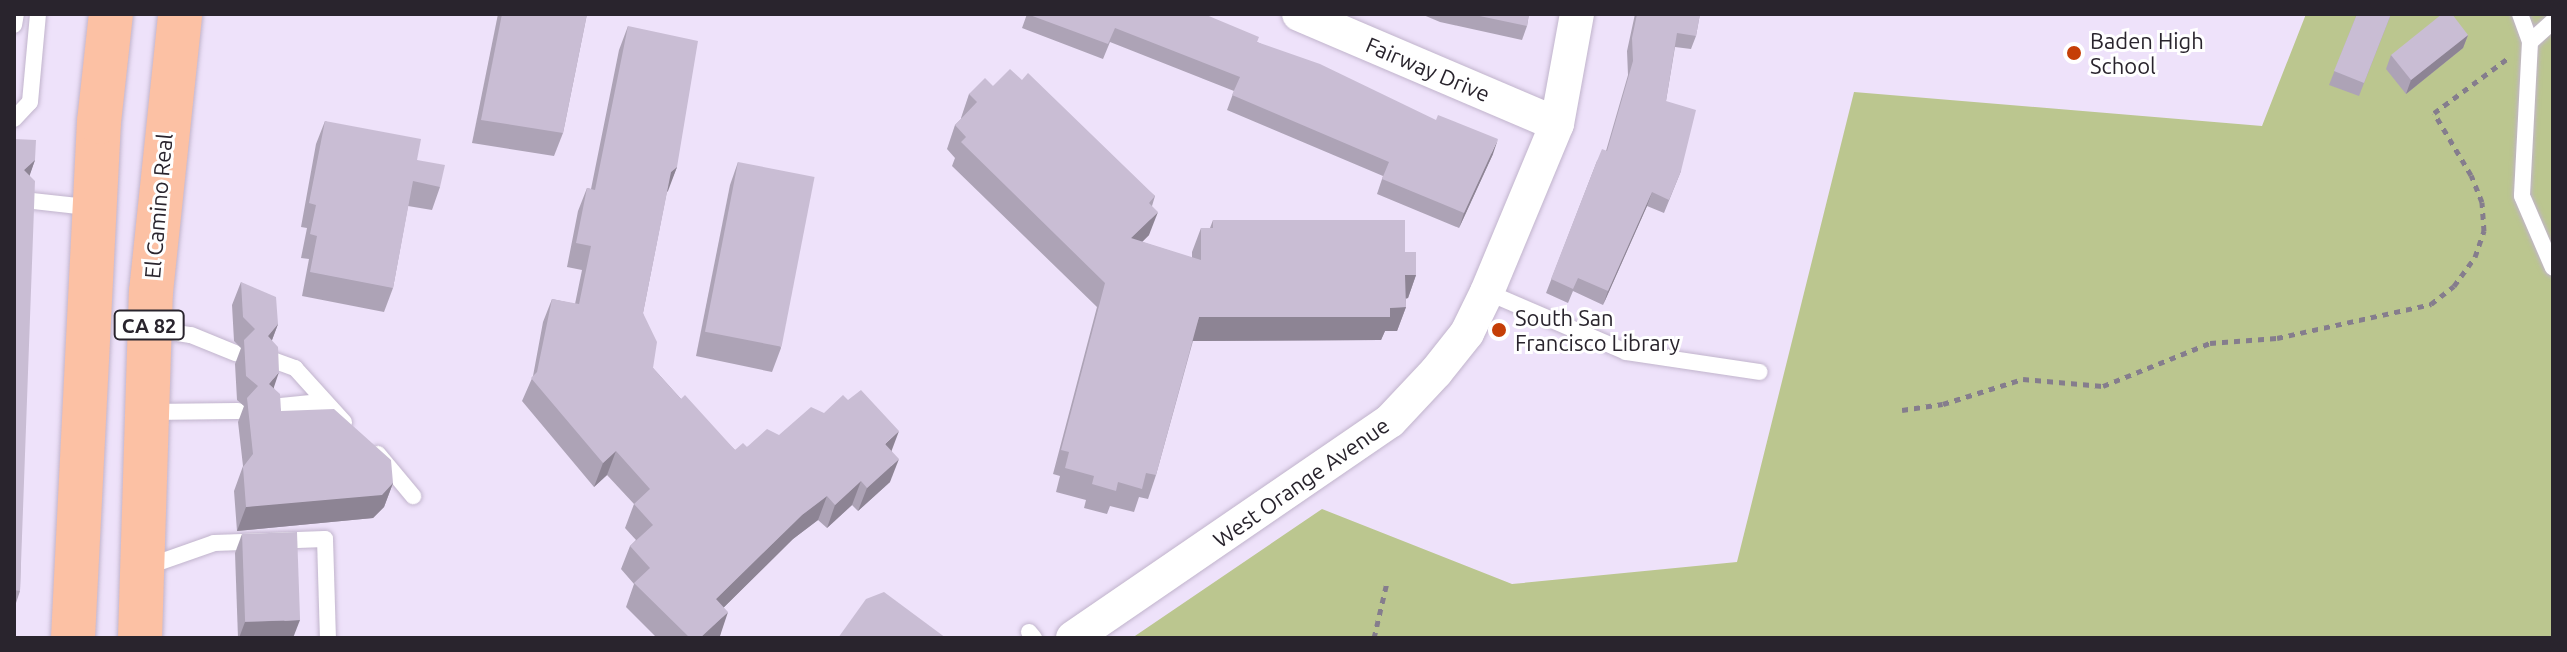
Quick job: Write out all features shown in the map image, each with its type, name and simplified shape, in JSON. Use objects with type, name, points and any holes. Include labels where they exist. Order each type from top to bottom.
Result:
[{"type":"main road","name":"CA 82","points":[[73,638],[99,122],[111,14]]},
{"type":"main road","name":"El Camino Real","points":[[140,638],[144,412],[149,329],[180,14]]},
{"type":"street","name":"Fairway Drive","points":[[1299,14],[1557,124]]},
{"type":"street","name":"West Orange Avenue","points":[[1073,638],[1390,421],[1467,333],[1557,124],[1577,14]]},
{"type":"lane","points":[[14,25],[16,14]]},
{"type":"lane","points":[[14,119],[30,102],[38,14]]},
{"type":"lane","points":[[2520,14],[2530,42],[2522,196],[2553,268]]},
{"type":"lane","points":[[2530,42],[2553,21]]},
{"type":"lane","points":[[24,200],[97,208]]},
{"type":"lane","points":[[1487,292],[1626,352],[1760,372]]},
{"type":"lane","points":[[149,329],[191,335],[235,353]]},
{"type":"lane","points":[[270,359],[295,368],[321,402],[362,438],[413,496]]},
{"type":"lane","points":[[271,407],[321,402]]},
{"type":"lane","points":[[144,412],[238,411]]},
{"type":"lane","points":[[140,569],[214,543],[325,539],[328,638]]},
{"type":"path","points":[[1902,410],[1943,404],[2023,379],[2103,386],[2210,343],[2287,336],[2431,304],[2454,286],[2475,257],[2484,231],[2482,202],[2471,175],[2434,113],[2530,42]]},
{"type":"path","points":[[1374,638],[1387,582]]},
{"type":"green space","points":[[2306,14],[2553,14],[2553,638],[1132,638],[1322,509],[1512,584],[1737,562],[1854,92],[2262,126]]},
{"type":"building","points":[[502,14],[587,14],[563,133],[481,120]]},
{"type":"building","points":[[1027,14],[1204,14],[1259,37],[1257,42],[1320,64],[1436,120],[1438,115],[1498,139],[1464,213],[1382,179],[1389,162],[1232,95],[1240,77],[1115,28],[1108,44]]},
{"type":"building","points":[[1470,14],[1529,14],[1527,26]]},
{"type":"building","points":[[1637,14],[1700,14],[1696,36],[1677,33],[1666,101],[1696,110],[1681,171],[1669,200],[1652,192],[1608,291],[1578,278],[1573,289],[1551,279],[1602,149],[1607,151],[1633,61],[1632,38]]},
{"type":"building","points":[[2357,14],[2391,14],[2364,83],[2334,71]]},
{"type":"building","points":[[2442,14],[2452,14],[2468,35],[2411,80],[2391,55]]},
{"type":"building","points":[[628,26],[698,41],[677,167],[671,172],[643,313],[657,342],[653,368],[681,399],[685,395],[735,450],[743,443],[747,447],[767,429],[779,435],[811,407],[824,413],[843,395],[848,400],[861,390],[899,431],[885,444],[899,459],[867,488],[861,481],[835,505],[827,496],[802,515],[716,599],[728,612],[700,638],[690,638],[634,583],[650,568],[630,546],[653,525],[634,504],[650,489],[616,451],[603,463],[531,378],[537,372],[552,299],[579,304],[591,246],[576,243],[587,188],[595,190]]},
{"type":"building","points":[[1010,69],[1022,80],[1028,73],[1155,196],[1149,203],[1158,212],[1131,238],[1201,260],[1201,228],[1213,228],[1213,220],[1405,220],[1405,252],[1416,252],[1416,275],[1405,275],[1406,307],[1390,308],[1390,317],[1199,317],[1156,475],[1146,473],[1142,489],[1118,482],[1116,491],[1092,484],[1094,476],[1065,468],[1069,452],[1061,450],[1105,283],[961,142],[966,137],[955,125],[977,102],[969,94],[985,78],[993,86]]},
{"type":"building","points":[[325,121],[421,139],[417,160],[445,165],[440,187],[413,181],[393,288],[310,272],[317,236],[310,234],[316,205],[309,203]]},
{"type":"building","points":[[14,139],[36,140],[35,160],[24,170],[35,181],[20,591],[14,590]]},
{"type":"building","points":[[738,162],[815,177],[782,347],[705,332]]},
{"type":"building","points":[[241,282],[276,297],[278,324],[268,336],[278,347],[279,372],[269,384],[280,394],[281,411],[334,409],[391,460],[393,483],[382,495],[246,507],[243,467],[253,454],[247,398],[258,386],[246,376],[244,340],[255,329],[243,317]]},
{"type":"building","points":[[297,532],[300,620],[245,622],[242,534]]},
{"type":"building","points":[[884,592],[946,638],[838,638],[866,599]]},
{"type":"place","name":"Baden High School","points":[[2074,53]]},
{"type":"place","name":"South San Francisco Library","points":[[1499,330]]}]
